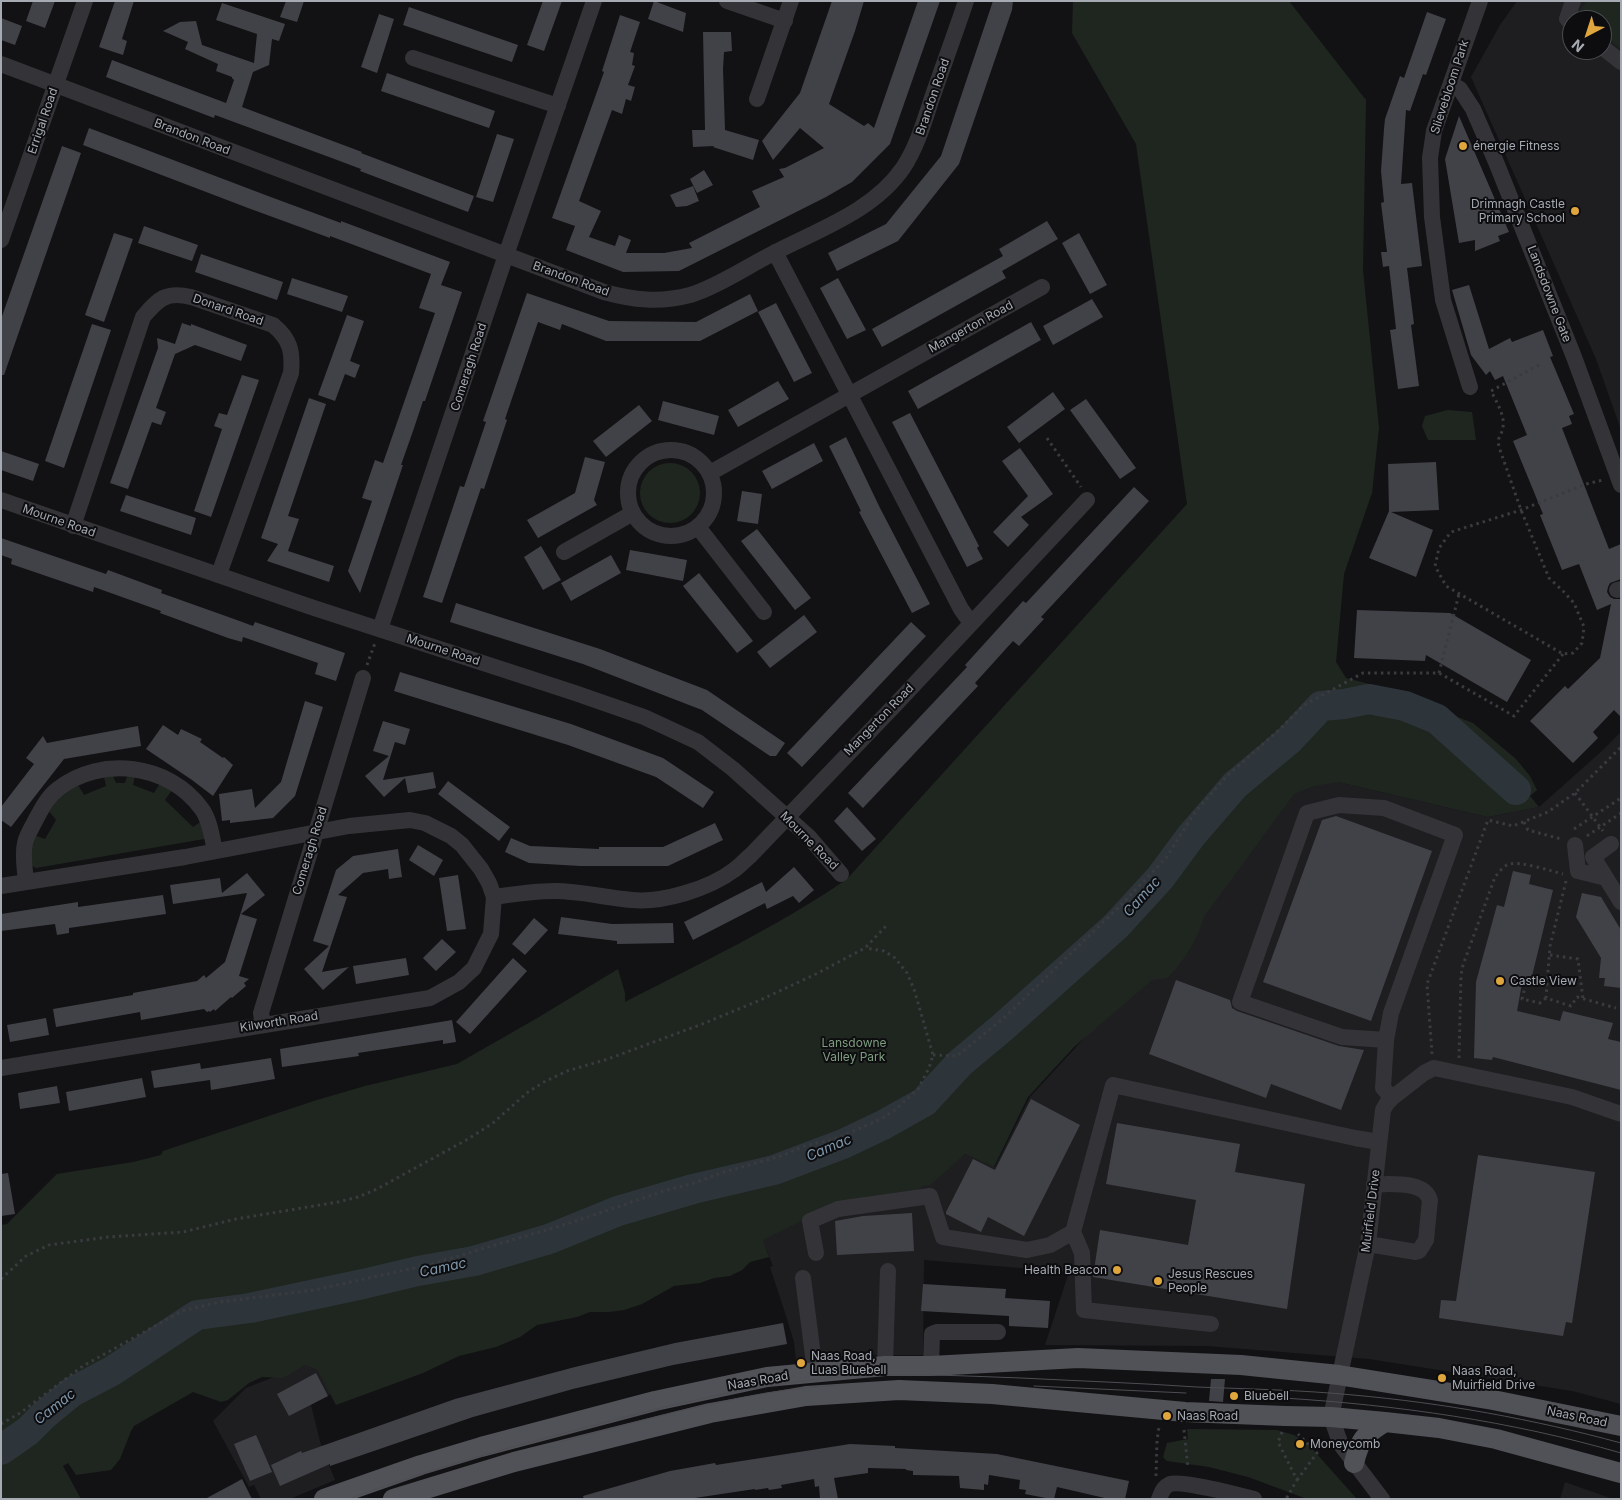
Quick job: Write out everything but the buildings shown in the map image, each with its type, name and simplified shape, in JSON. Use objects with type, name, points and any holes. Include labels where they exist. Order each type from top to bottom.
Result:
[{"type":"main road","name":"Naas Road","points":[[324,1499],[421,1465],[549,1428],[655,1401],[767,1377],[885,1366],[931,1366],[1078,1358],[1241,1365],[1339,1375],[1493,1400],[1621,1426]]},
{"type":"main road","name":"Naas Road","points":[[393,1499],[514,1462],[710,1413],[806,1396],[890,1390],[957,1392],[1185,1412],[1331,1417],[1439,1428],[1496,1439],[1621,1473]]},
{"type":"main road","points":[[1354,1463],[1358,1446],[1363,1438],[1385,1422]]},
{"type":"street","name":"Errigal Road","points":[[1,240],[85,1]]},
{"type":"street","name":"Comeragh Road","points":[[380,629],[594,1]]},
{"type":"street","points":[[727,1],[785,21]]},
{"type":"street","points":[[757,99],[792,1]]},
{"type":"street","name":"Brandon Road","points":[[1,64],[604,292],[629,299],[648,300],[673,298],[703,290],[842,218],[870,202],[892,182],[903,168],[916,144],[966,1]]},
{"type":"street","name":"Slievebloom Park","points":[[1470,386],[1442,300],[1432,218],[1430,158],[1434,131],[1480,1]]},
{"type":"street","points":[[414,58],[558,106]]},
{"type":"street","name":"Landsdowne Gate","points":[[1451,84],[1460,89],[1466,97],[1532,248],[1574,357],[1616,482]]},
{"type":"street","points":[[775,252],[848,396],[961,609],[971,623]]},
{"type":"street","name":"Mangerton Road","points":[[710,473],[1042,287]]},
{"type":"street","name":"Donard Road","points":[[73,526],[143,317],[164,296],[178,294],[190,296],[273,325],[283,333],[289,344],[292,362],[291,372],[219,574]]},
{"type":"street","points":[[666,450],[686,453],[704,465],[710,473],[713,482],[714,502],[705,520],[698,527],[681,535],[662,535],[645,528],[633,513],[628,493],[629,483],[639,464],[651,455],[666,450]]},
{"type":"street","name":"Mourne Road","points":[[1,500],[73,526],[644,717],[698,742],[733,769],[809,837],[841,874]]},
{"type":"street","name":"Mangerton Road","points":[[787,818],[1087,500]]},
{"type":"street","points":[[564,552],[633,513]]},
{"type":"street","points":[[698,527],[764,612]]},
{"type":"street","name":"Comeragh Road","points":[[263,1024],[261,1013],[363,678]]},
{"type":"street","points":[[26,882],[25,842],[43,806],[57,790],[74,778],[109,768],[126,767],[147,771],[166,779],[183,790],[202,808],[215,851]]},
{"type":"street","points":[[1386,1046],[1342,1037],[1240,1002],[1307,813],[1339,805],[1384,808],[1455,835],[1391,1013],[1383,1088],[1392,1098],[1424,1073],[1434,1068],[1572,1097],[1621,1114]]},
{"type":"street","points":[[494,897],[556,891],[590,893],[633,900],[658,899],[682,894],[710,884],[733,871],[787,818]]},
{"type":"street","name":"Kilworth Road","points":[[1,886],[215,851],[349,826],[410,820],[425,823],[451,836],[462,845],[481,869],[494,897],[491,934],[474,968],[460,982],[430,998],[1,1068]]},
{"type":"street","points":[[1611,844],[1593,857],[1621,902]]},
{"type":"street","points":[[1575,845],[1573,872],[1606,878]]},
{"type":"street","points":[[1211,1324],[1084,1310],[1082,1253],[1073,1232],[1113,1085],[1379,1142]]},
{"type":"street","name":"Muirfield Drive","points":[[1331,1417],[1368,1244],[1383,1110],[1386,1103],[1392,1098]]},
{"type":"street","points":[[1368,1244],[1416,1252],[1419,1251],[1426,1240],[1430,1200],[1428,1195],[1416,1186],[1374,1184]]},
{"type":"street","points":[[816,1253],[810,1221],[838,1209],[930,1196],[943,1237],[1027,1250],[1050,1246],[1073,1232]]},
{"type":"street","points":[[885,1366],[888,1271]]},
{"type":"street","points":[[803,1278],[815,1372]]},
{"type":"street","points":[[931,1366],[932,1334],[937,1332],[998,1332]]},
{"type":"street","points":[[1331,1417],[1341,1445],[1382,1499]]},
{"type":"street","points":[[1164,1490],[1190,1485],[1254,1499]]},
{"type":"path","points":[[1539,365],[1491,391],[1504,427],[1498,438],[1499,447],[1520,510],[1548,578],[1574,603],[1584,627],[1582,643],[1573,653],[1563,654],[1446,586],[1435,566],[1439,548],[1452,532],[1520,510],[1586,484],[1616,482]]},
{"type":"path","points":[[1047,438],[1080,485],[1087,500]]},
{"type":"path","points":[[1439,673],[1459,594]]},
{"type":"path","points":[[363,678],[380,629]]},
{"type":"path","points":[[933,1055],[957,1056],[1005,1017],[1166,858],[1195,812],[1227,776],[1304,705],[1363,673],[1439,673],[1514,716],[1563,654]]},
{"type":"path","points":[[1432,1057],[1427,984],[1488,820],[1514,826],[1548,812],[1575,793],[1621,747]]},
{"type":"path","points":[[1575,793],[1611,844]]},
{"type":"path","points":[[1524,822],[1528,830],[1560,839],[1621,798]]},
{"type":"path","points":[[1575,845],[1621,813]]},
{"type":"path","points":[[1458,1073],[1462,970],[1495,877],[1509,864],[1518,863],[1573,872],[1550,955],[1548,985],[1546,998],[1540,1003],[1522,998],[1527,980],[1548,985]]},
{"type":"path","points":[[1,1279],[26,1256],[50,1245],[108,1237],[183,1232],[236,1219],[358,1197],[468,1139],[492,1123],[528,1092],[544,1082],[567,1071],[608,1059],[731,1013],[816,974],[865,948],[888,924]]},
{"type":"path","points":[[1,1424],[20,1413],[83,1366],[182,1311],[220,1302],[314,1290],[428,1265],[570,1223],[721,1173],[784,1155],[804,1146],[858,1130],[881,1119],[895,1110],[918,1089],[929,1068],[933,1055],[914,989],[907,973],[895,958],[884,950],[865,948]]},
{"type":"path","points":[[1550,955],[1578,960],[1583,999]]},
{"type":"path","points":[[1546,998],[1571,1006],[1577,997],[1616,1008]]},
{"type":"path","points":[[1162,1410],[1157,1441],[1156,1480],[1164,1490]]},
{"type":"path","points":[[1185,1412],[1184,1427],[1190,1485]]},
{"type":"path","points":[[1284,1427],[1278,1442],[1297,1480]]},
{"type":"path","points":[[1286,1499],[1317,1453],[1292,1430]]},
{"type":"shaded area","name":"Drimnagh Castle Primary School","points":[[1517,1],[1621,1],[1621,430],[1596,359],[1471,77],[1500,25]]},
{"type":"shaded area","points":[[1621,732],[1621,1404],[1572,1391],[1369,1359],[1207,1346],[1045,1345],[1069,1272],[924,1260],[923,1355],[825,1357],[796,1361],[794,1342],[770,1267],[773,1266],[762,1239],[827,1209],[916,1191],[965,1154],[995,1167],[1030,1097],[1089,1033],[1308,775],[1488,817],[1539,807]]},
{"type":"shaded area","points":[[315,1361],[334,1392],[311,1405],[321,1445],[335,1480],[290,1499],[261,1499],[254,1485],[249,1487],[213,1421],[246,1388]]},
{"type":"shaded area","points":[[1565,1482],[1613,1499],[1560,1499]]},
{"type":"green space","name":"Lansdowne Valley Park","points":[[1073,1],[1289,1],[1366,100],[1363,270],[1379,428],[1372,493],[1344,574],[1336,662],[1346,678],[1412,695],[1439,711],[1473,723],[1516,759],[1530,776],[1537,790],[1530,796],[1539,807],[1488,817],[1338,782],[1314,786],[1294,794],[1205,915],[1190,949],[1180,964],[1167,978],[1152,980],[1074,1047],[1028,1097],[994,1167],[965,1154],[930,1185],[923,1186],[916,1192],[826,1209],[763,1240],[769,1257],[750,1262],[742,1270],[730,1276],[714,1278],[700,1283],[674,1286],[642,1304],[624,1310],[590,1312],[577,1317],[537,1325],[520,1337],[496,1347],[459,1356],[423,1373],[336,1405],[317,1369],[305,1365],[283,1378],[262,1377],[249,1383],[228,1400],[221,1402],[193,1392],[134,1426],[120,1459],[111,1470],[76,1475],[68,1463],[63,1466],[81,1499],[1,1499],[1,1225],[7,1224],[57,1174],[133,1162],[161,1155],[163,1151],[317,1100],[365,1086],[457,1064],[618,969],[625,993],[625,1002],[794,913],[847,879],[1187,504],[1136,144],[1072,33]]},
{"type":"green space","points":[[1587,1],[1621,1],[1621,49],[1612,42],[1612,10],[1580,10]]},
{"type":"green space","points":[[1448,410],[1472,412],[1476,440],[1428,440],[1422,426],[1425,416]]},
{"type":"green space","points":[[670,463],[687,468],[695,476],[700,493],[695,510],[687,518],[670,523],[653,518],[645,510],[640,493],[645,476],[653,468]]},
{"type":"green space","points":[[112,774],[116,783],[125,783],[128,774],[135,776],[133,785],[154,793],[160,783],[172,790],[165,800],[193,827],[202,821],[207,835],[204,839],[36,868],[28,863],[34,835],[45,839],[56,820],[49,811],[60,797],[78,785],[84,795],[106,786],[104,777]]},
{"type":"green space","points":[[1187,1429],[1277,1430],[1294,1435],[1307,1443],[1357,1499],[1307,1499],[1248,1477],[1209,1467],[1167,1461],[1163,1457],[1167,1443],[1188,1439]]},
{"type":"waterway","name":"Camac","points":[[1,1450],[28,1431],[72,1392],[112,1371],[197,1315],[250,1308],[418,1271],[474,1261],[549,1239],[618,1211],[693,1189],[774,1170],[843,1144],[883,1125],[924,1102],[960,1063],[1116,926],[1160,878],[1191,836],[1235,785],[1289,740],[1321,706],[1369,699],[1405,706],[1437,719],[1516,790]]},
{"type":"tram line","points":[[349,1499],[469,1459],[656,1409],[753,1388],[819,1379],[874,1375],[1021,1378],[1353,1395],[1420,1402],[1488,1413],[1555,1426],[1621,1443]]},
{"type":"tram line","points":[[560,1442],[714,1403],[784,1390],[839,1385]]},
{"type":"tram line","points":[[1034,1386],[1186,1393]]},
{"type":"tram line","points":[[1283,1398],[1368,1405],[1454,1416],[1538,1432],[1621,1453]]},
{"type":"place","name":"énergie Fitness","points":[[1463,146]]},
{"type":"place","name":"Drimnagh Castle Primary School","points":[[1575,211]]},
{"type":"place","name":"Castle View","points":[[1500,981]]},
{"type":"place","name":"Health Beacon","points":[[1117,1270]]},
{"type":"place","name":"Jesus Rescues People","points":[[1158,1281]]},
{"type":"place","name":"Naas Road, Luas Bluebell","points":[[801,1363]]},
{"type":"place","name":"Naas Road, Muirfield Drive","points":[[1442,1378]]},
{"type":"place","name":"Bluebell","points":[[1234,1396]]},
{"type":"place","name":"Naas Road","points":[[1167,1416]]},
{"type":"place","name":"Moneycomb","points":[[1300,1444]]}]
